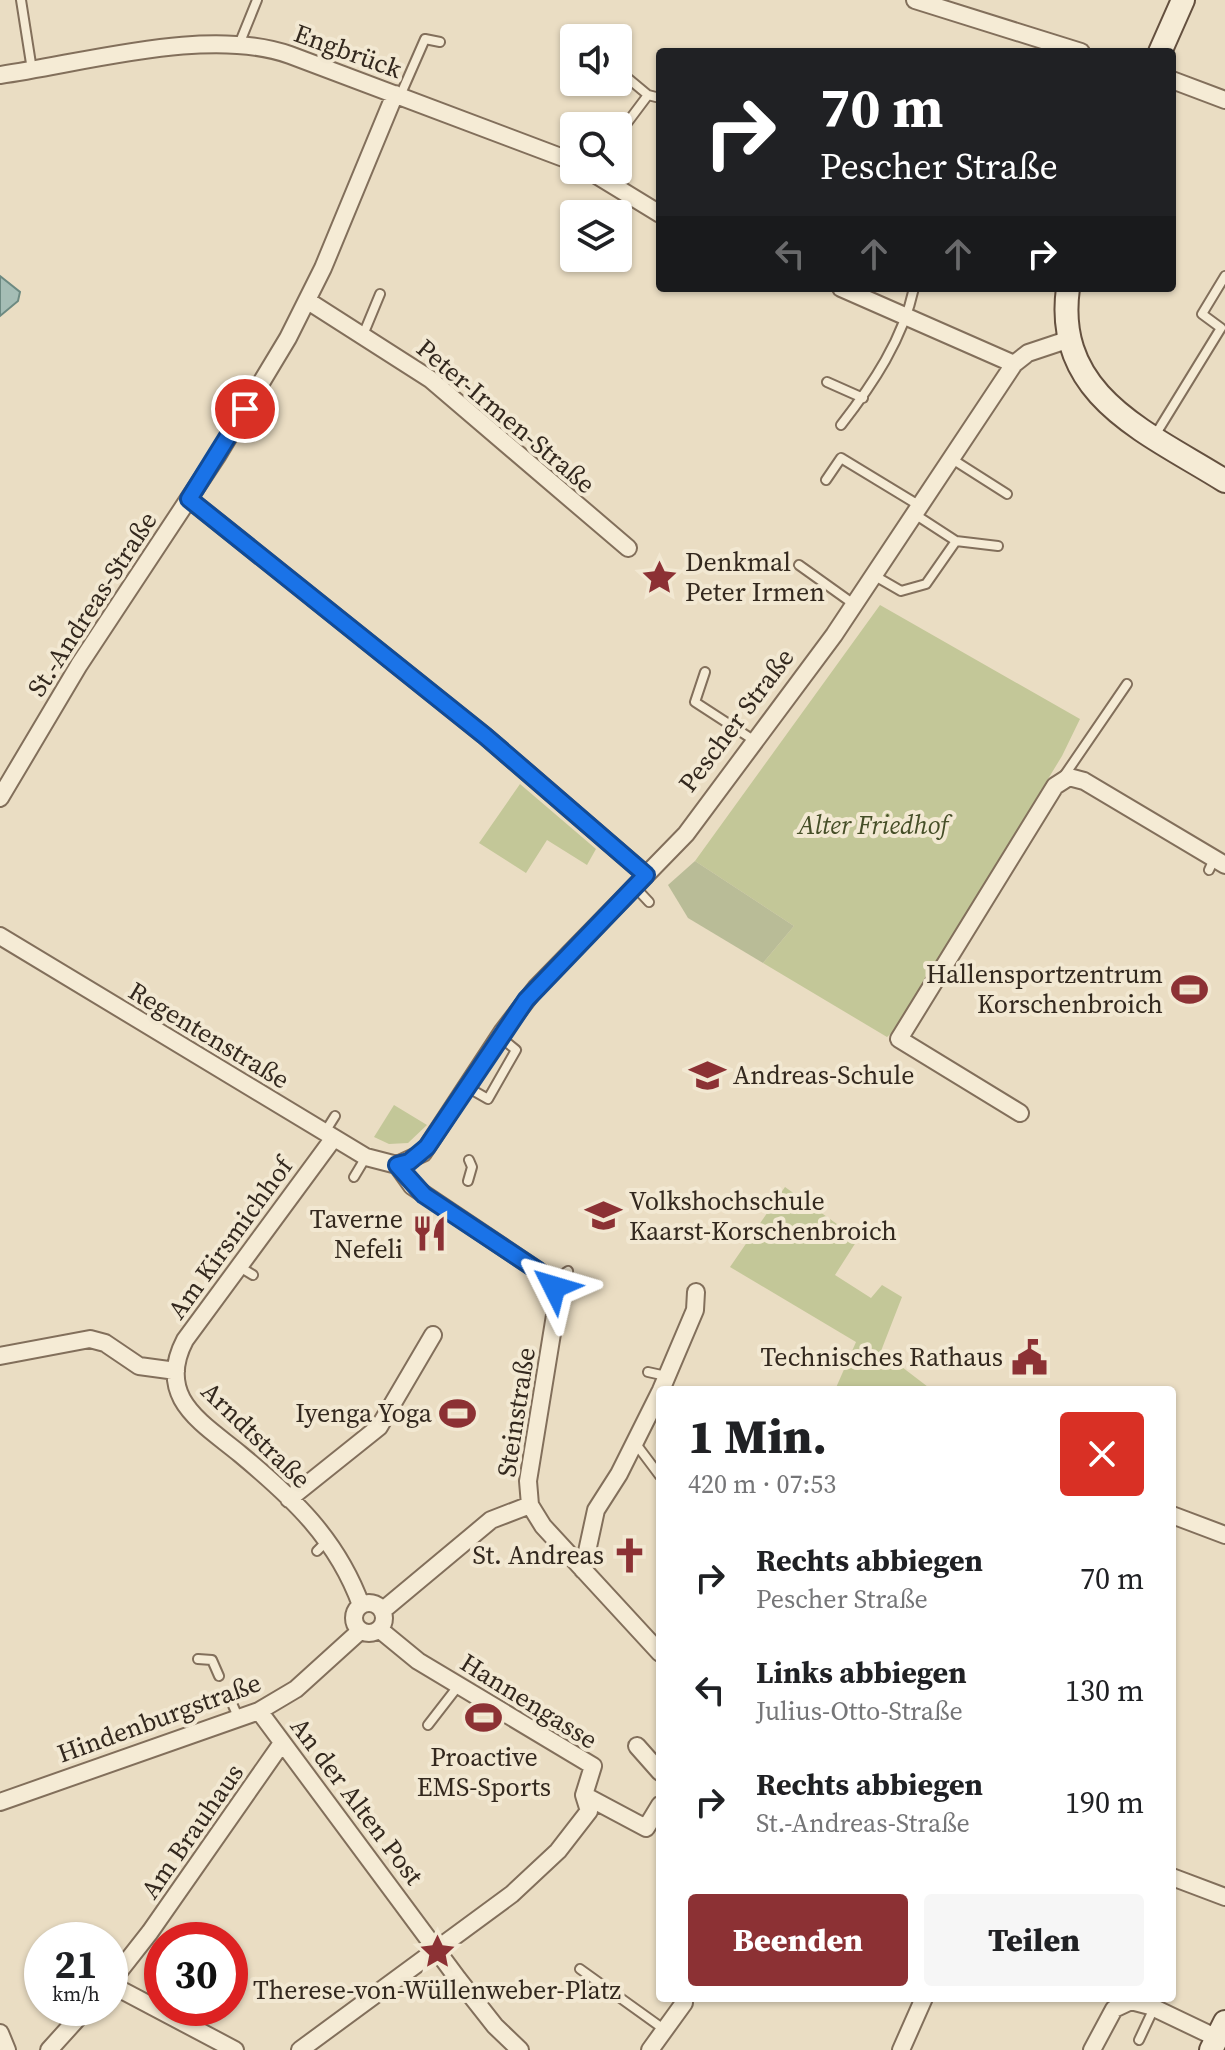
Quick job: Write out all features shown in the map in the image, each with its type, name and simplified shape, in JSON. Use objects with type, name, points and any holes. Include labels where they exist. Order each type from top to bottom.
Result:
[{"type":"main road","points":[[1162,48],[1183,0]]},
{"type":"main road","points":[[1068,292],[1070,339],[1089,383],[1104,403],[1225,481]]},
{"type":"street","points":[[915,0],[1068,48]]},
{"type":"street","name":"Engbrück","points":[[0,75],[196,44],[240,42],[277,50],[560,157]]},
{"type":"street","points":[[1176,82],[1225,100]]},
{"type":"street","name":"St.-Andreas-Straße","points":[[0,798],[79,665],[189,499],[308,301],[398,95]]},
{"type":"street","points":[[611,184],[656,212]]},
{"type":"street","points":[[850,292],[1014,364]]},
{"type":"street","name":"Peter-Irmen-Straße","points":[[308,301],[450,395],[628,548]]},
{"type":"street","name":"Pescher Straße","points":[[397,1165],[423,1153],[499,1036],[536,988],[686,834],[855,605],[1014,364],[1028,353],[1070,339]]},
{"type":"street","points":[[189,499],[485,736],[640,880]]},
{"type":"street","points":[[1020,1113],[899,1039],[1060,781],[1069,777],[1084,781],[1216,865]]},
{"type":"street","name":"Regentenstraße","points":[[0,936],[328,1136],[366,1157],[397,1165]]},
{"type":"street","name":"Am Kirsmichhof","points":[[176,1371],[185,1340],[237,1265],[278,1224],[328,1136]]},
{"type":"street","points":[[397,1165],[412,1186],[452,1205],[552,1282]]},
{"type":"street","name":"Steinstraße","points":[[530,1505],[529,1469],[556,1309],[552,1282]]},
{"type":"street","points":[[663,1386],[695,1310],[696,1292]]},
{"type":"street","points":[[289,1499],[379,1427],[433,1335]]},
{"type":"street","name":"Arndtstraße","points":[[0,1356],[90,1339],[105,1343],[139,1366],[176,1371],[179,1394],[189,1409],[289,1499],[323,1546],[347,1568],[361,1605]]},
{"type":"street","points":[[583,1570],[596,1510],[635,1444],[656,1400]]},
{"type":"street","points":[[382,1611],[491,1520],[530,1505],[538,1521],[656,1649]]},
{"type":"street","points":[[1176,1517],[1225,1535]]},
{"type":"street","points":[[371,1603],[382,1611],[384,1621],[379,1629],[370,1634],[360,1631],[353,1621],[361,1605],[371,1603]]},
{"type":"street","name":"Hannengasse","points":[[379,1629],[402,1650],[459,1685],[474,1698],[593,1766],[584,1795]]},
{"type":"street","name":"Hindenburgstraße","points":[[0,1802],[259,1711],[296,1689],[360,1631]]},
{"type":"street","name":"An der Alten Post","points":[[259,1711],[437,1950]]},
{"type":"street","name":"Am Brauhaus","points":[[128,1961],[282,1743]]},
{"type":"street","points":[[637,1746],[656,1767]]},
{"type":"street","points":[[584,1795],[646,1828],[656,1812]]},
{"type":"street","points":[[300,2050],[512,1894],[558,1851],[589,1811],[584,1795]]},
{"type":"street","points":[[1176,1879],[1225,1897]]},
{"type":"street","points":[[437,1950],[520,2050]]},
{"type":"street","points":[[128,1994],[235,2050]]},
{"type":"street","points":[[901,2050],[922,2002]]},
{"type":"street","points":[[1092,2050],[1111,2014],[1121,2004],[1130,2002]]},
{"type":"street","points":[[1138,2002],[1218,2037]]},
{"type":"street","points":[[650,2050],[684,2003]]},
{"type":"street","points":[[49,2050],[71,2026]]},
{"type":"street","points":[[0,2033],[7,2050]]},
{"type":"lane","points":[[21,0],[32,70]]},
{"type":"lane","points":[[240,42],[257,0]]},
{"type":"lane","points":[[398,95],[425,39],[440,42]]},
{"type":"lane","points":[[632,82],[648,95],[656,97]]},
{"type":"lane","points":[[632,116],[648,95]]},
{"type":"lane","points":[[1154,437],[1221,328],[1202,314],[1225,276]]},
{"type":"lane","points":[[841,425],[863,398],[908,317],[913,292]]},
{"type":"lane","points":[[363,335],[380,294]]},
{"type":"lane","points":[[827,382],[863,398]]},
{"type":"lane","points":[[826,480],[841,458],[956,541],[998,546]]},
{"type":"lane","points":[[952,459],[1007,494]]},
{"type":"lane","points":[[875,576],[901,591],[926,584],[956,541]]},
{"type":"lane","points":[[799,565],[855,605]]},
{"type":"lane","points":[[705,672],[695,702],[756,742]]},
{"type":"lane","points":[[1060,781],[1127,684]]},
{"type":"lane","points":[[640,880],[649,902]]},
{"type":"lane","points":[[467,1087],[488,1099],[516,1050],[499,1036]]},
{"type":"lane","points":[[328,1136],[335,1116]]},
{"type":"lane","points":[[354,1177],[366,1157]]},
{"type":"lane","points":[[468,1181],[472,1167],[469,1160]]},
{"type":"lane","points":[[237,1265],[253,1275]]},
{"type":"lane","points":[[552,1282],[568,1271]]},
{"type":"lane","points":[[648,1372],[663,1386]]},
{"type":"lane","points":[[635,1444],[656,1471]]},
{"type":"lane","points":[[198,1659],[212,1660],[219,1676]]},
{"type":"lane","points":[[428,1725],[459,1685]]},
{"type":"lane","points":[[231,1701],[239,1720]]},
{"type":"lane","points":[[580,1969],[665,2030]]},
{"type":"lane","points":[[1139,2040],[1154,2008]]},
{"type":"green space","name":"Alter Friedhof","points":[[880,605],[1080,719],[1062,756],[895,1030],[887,1037],[763,963],[794,926],[695,861]]},
{"type":"green space","points":[[520,784],[596,849],[587,865],[547,840],[526,873],[479,843]]},
{"type":"green space","points":[[695,861],[794,926],[763,963],[688,918],[668,885]]},
{"type":"green space","points":[[394,1105],[427,1125],[408,1143],[389,1144],[374,1137]]},
{"type":"green space","points":[[785,1187],[858,1239],[835,1275],[871,1298],[882,1285],[902,1297],[881,1351],[927,1386],[837,1386],[856,1342],[730,1267]]},
{"type":"water","points":[[0,276],[20,292],[18,301],[0,316]]},
{"type":"place","name":"Denkmal Peter Irmen","points":[[659,577]]},
{"type":"place","name":"Hallensportzentrum Korschenbroich","points":[[1189,989]]},
{"type":"place","name":"Andreas-Schule","points":[[707,1075]]},
{"type":"place","name":"Volkshochschule Kaarst-Korschenbroich","points":[[603,1216]]},
{"type":"place","name":"Taverne Nefeli","points":[[429,1234]]},
{"type":"place","name":"Technisches Rathaus","points":[[1029,1357]]},
{"type":"place","name":"Iyenga Yoga","points":[[458,1413]]},
{"type":"place","name":"St. Andreas","points":[[630,1555]]},
{"type":"place","name":"Proactive EMS-Sports","points":[[484,1718]]},
{"type":"place","name":"Therese-von-Wüllenweber-Platz","points":[[437,1951]]},
{"type":"route","points":[[245,409],[189,499],[485,736],[646,875],[526,1000],[423,1153],[397,1165],[412,1186],[537,1270],[554,1287]]}]
